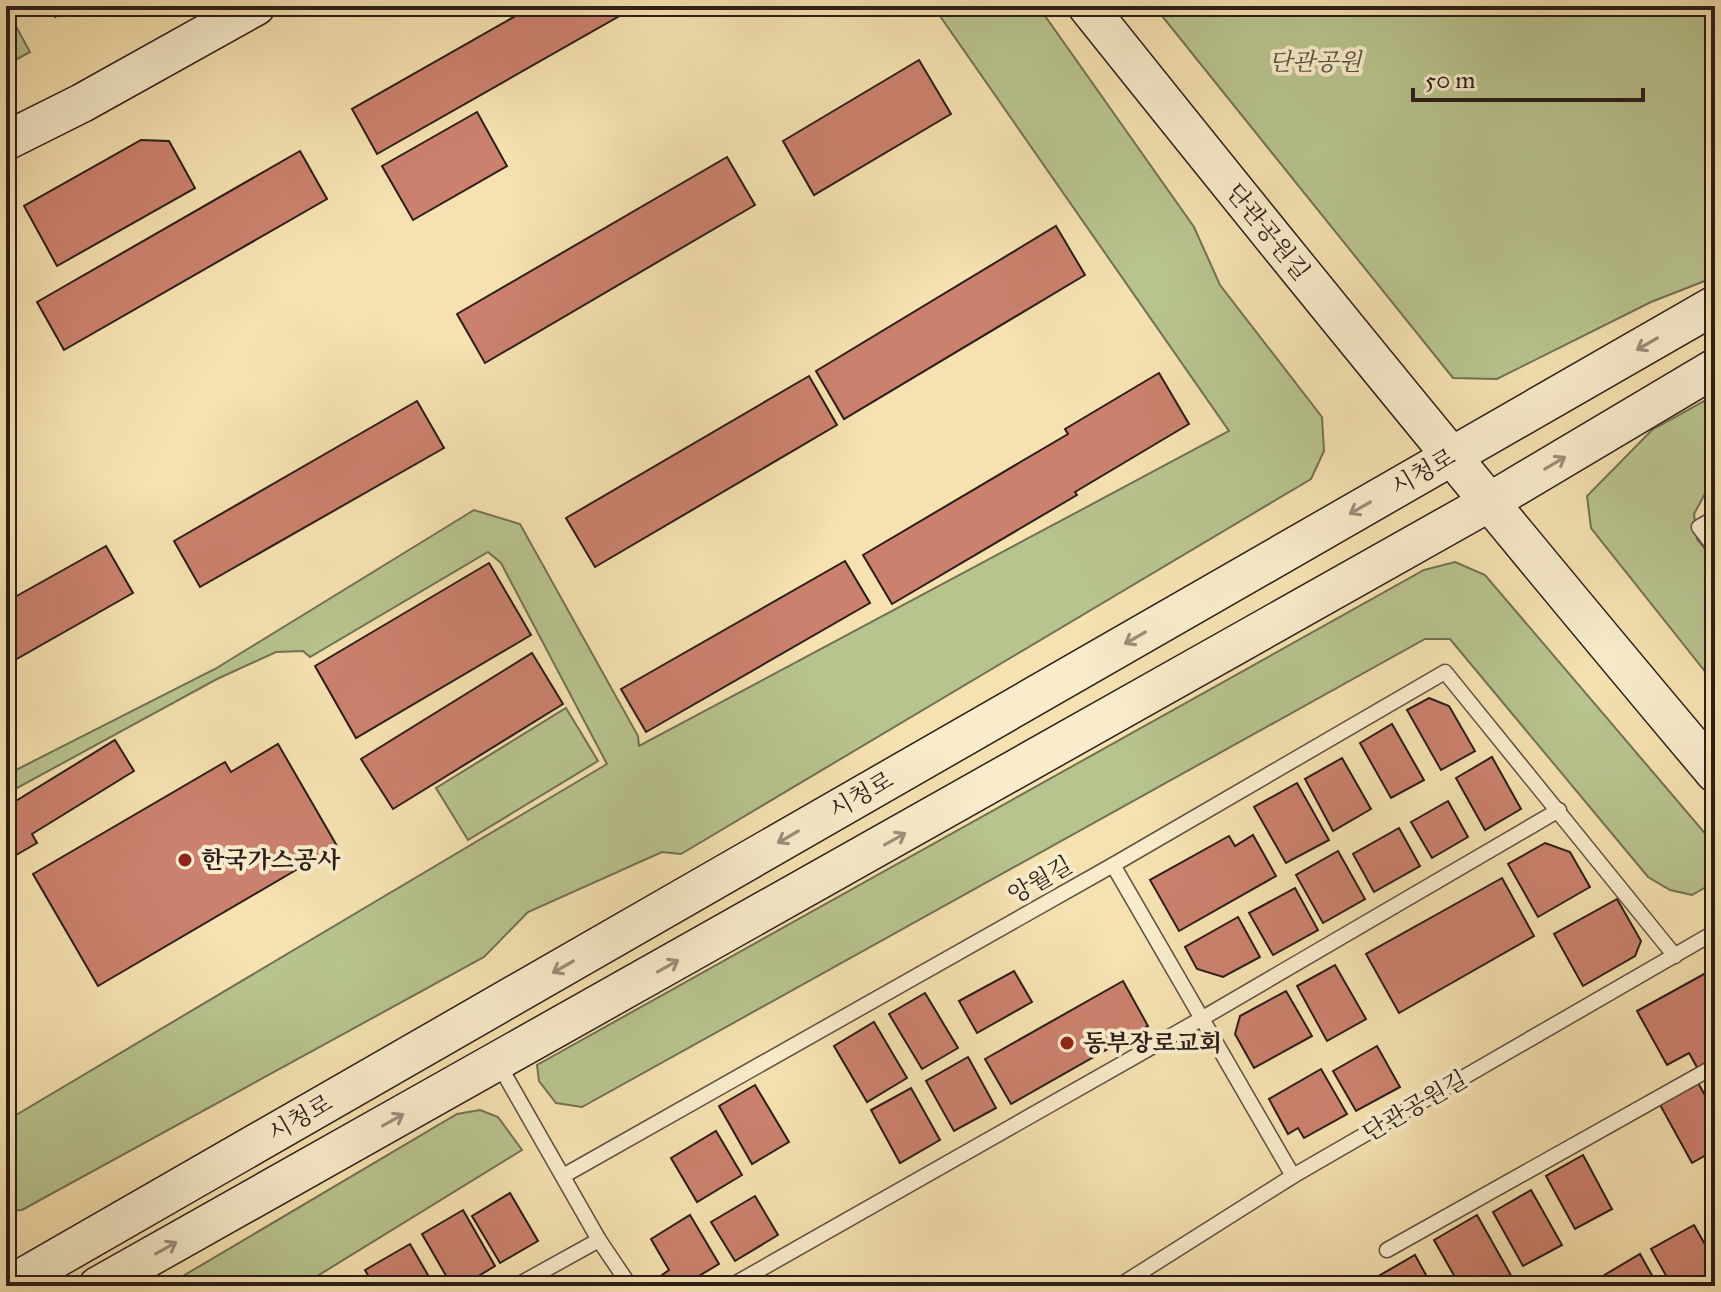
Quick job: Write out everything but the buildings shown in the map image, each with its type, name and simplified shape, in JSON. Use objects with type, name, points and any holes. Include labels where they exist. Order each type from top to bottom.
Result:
[{"type":"street","points":[[6,141],[82,103],[256,6]]},
{"type":"street","name":"단관공원길","points":[[1087,6],[1488,503]]},
{"type":"street","name":"시청로","points":[[8,1286],[1715,305]]},
{"type":"street","name":"시청로","points":[[98,1286],[1488,503],[1715,368]]},
{"type":"street","points":[[1488,503],[1715,773]]},
{"type":"lane","points":[[1715,518],[1699,527],[1715,548]]},
{"type":"lane","name":"앙월길","points":[[563,1176],[1113,865],[1445,672],[1675,956]]},
{"type":"lane","points":[[731,1286],[1201,1019],[1559,810]]},
{"type":"lane","points":[[1113,865],[1293,1176]]},
{"type":"lane","name":"단관공원길","points":[[1119,1286],[1293,1176],[1715,932]]},
{"type":"lane","points":[[497,1061],[599,1240],[630,1286]]},
{"type":"lane","points":[[1387,1250],[1715,1066]]},
{"type":"lane","points":[[516,1286],[599,1240]]},
{"type":"green space","points":[[933,6],[1038,6],[1194,227],[1220,285],[1322,417],[1324,451],[1311,479],[681,854],[662,852],[528,912],[484,957],[22,1210],[6,1211],[6,1121],[607,764],[501,563],[488,552],[310,657],[303,651],[276,652],[217,679],[6,794],[6,775],[215,669],[474,510],[520,524],[638,736],[639,746],[1229,431]]},
{"type":"green space","name":"단관공원","points":[[1154,6],[1715,6],[1715,277],[1651,302],[1497,379],[1453,378]]},
{"type":"green space","points":[[6,8],[30,52],[6,65]]},
{"type":"green space","points":[[1715,395],[1715,486],[1707,490],[1694,514],[1697,539],[1715,561],[1715,684],[1591,528],[1587,496],[1652,430]]},
{"type":"green space","points":[[1455,562],[1485,575],[1715,845],[1713,883],[1692,895],[1670,890],[1648,877],[1450,639],[1425,639],[582,1107],[556,1103],[539,1081],[537,1065],[1424,570]]},
{"type":"green space","points":[[566,708],[598,761],[468,840],[436,788]]},
{"type":"green space","points":[[480,1110],[498,1117],[522,1150],[301,1286],[166,1286],[457,1114]]},
{"type":"place","name":"한국가스공사","points":[[185,860]]},
{"type":"place","name":"동부장로교회","points":[[1067,1043]]}]
